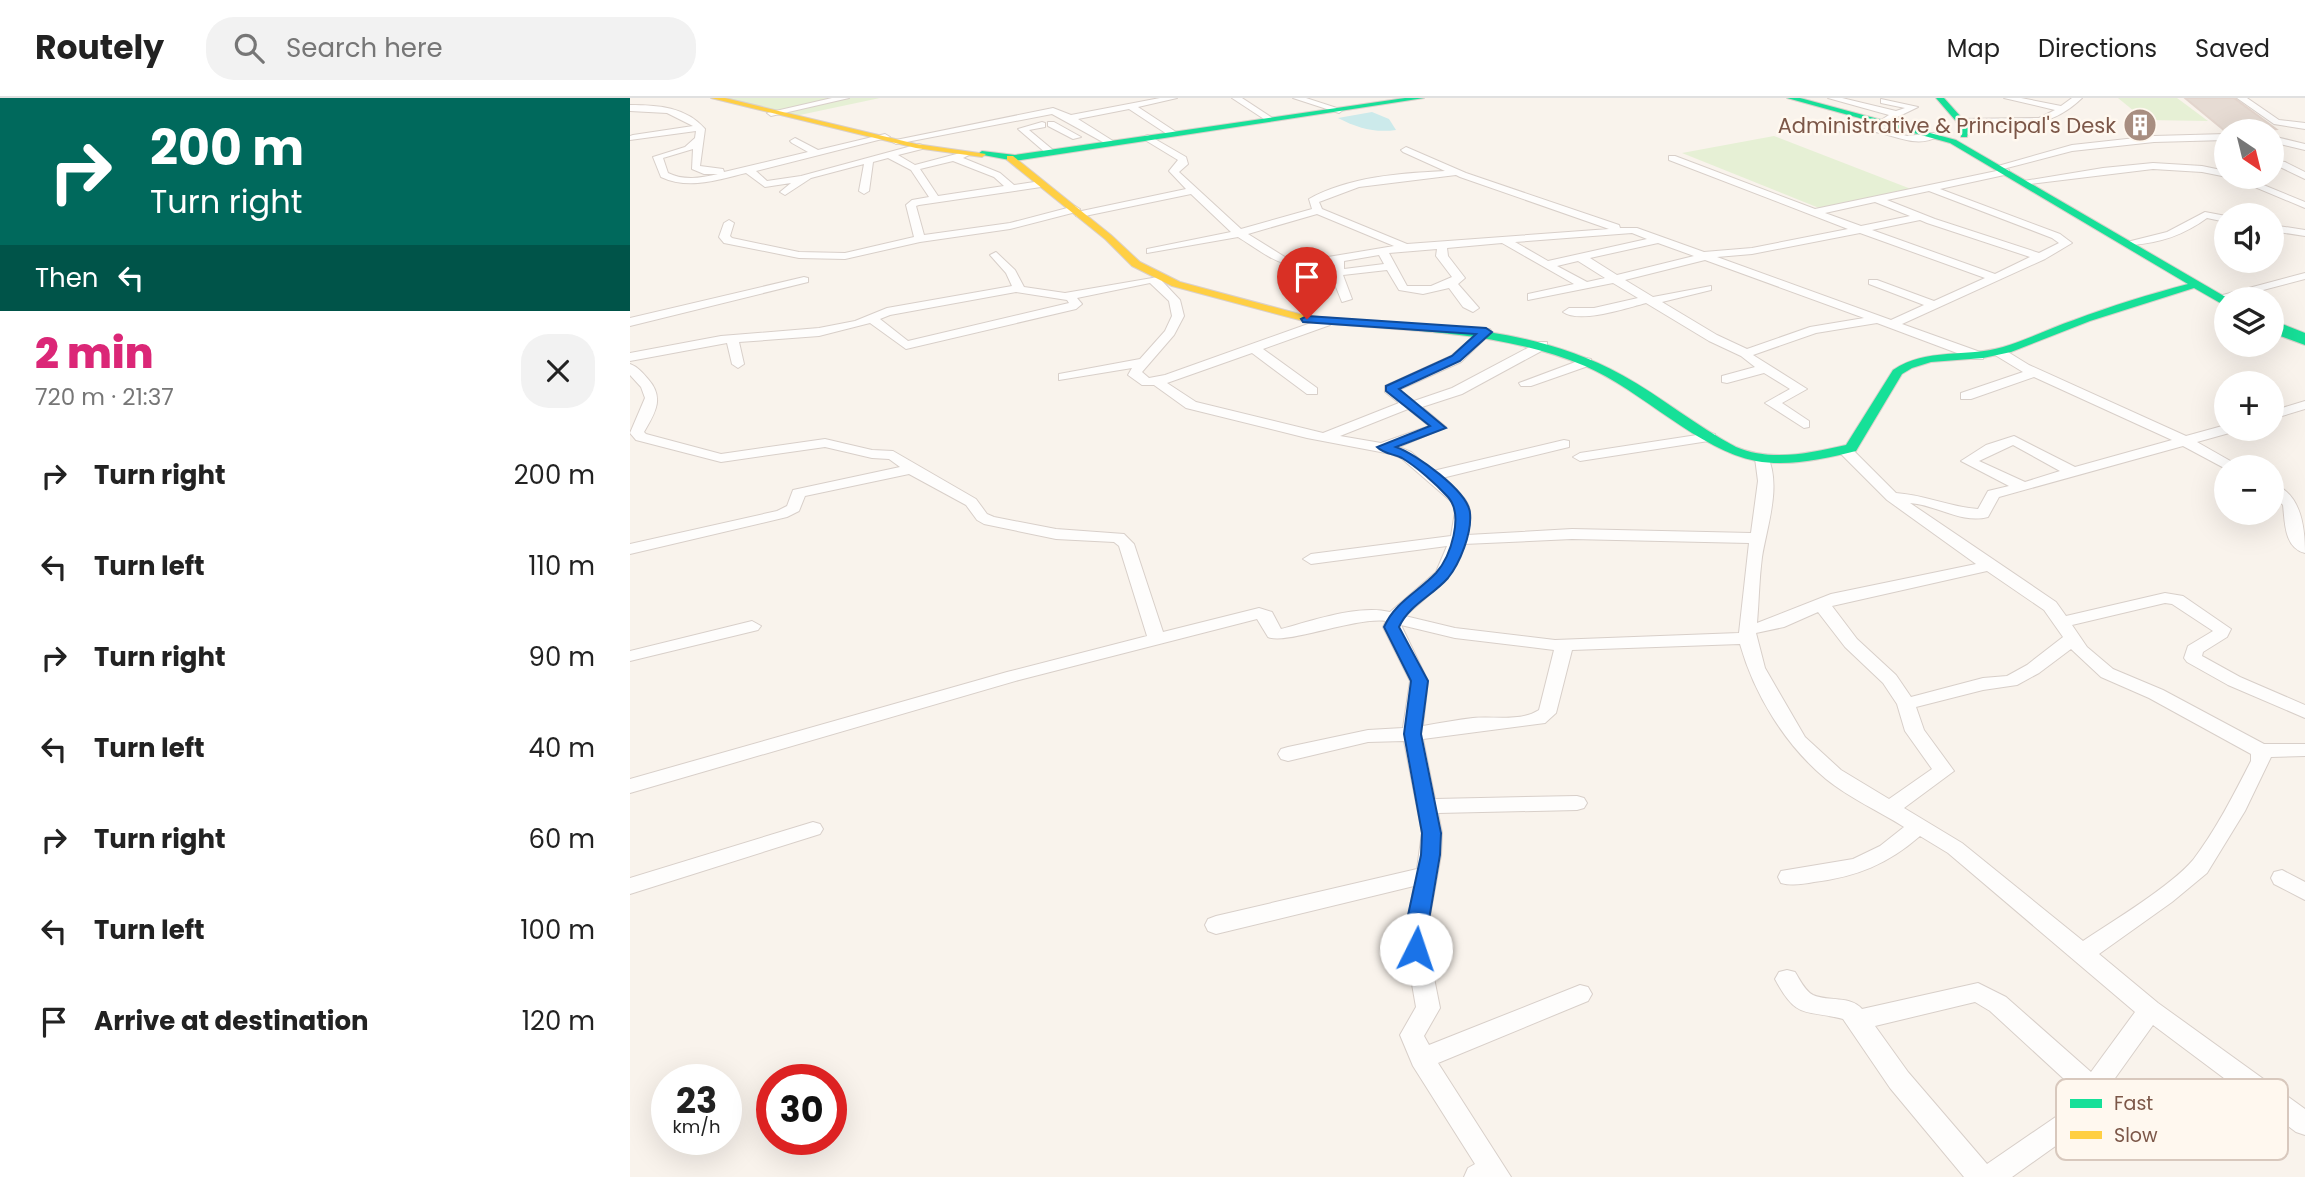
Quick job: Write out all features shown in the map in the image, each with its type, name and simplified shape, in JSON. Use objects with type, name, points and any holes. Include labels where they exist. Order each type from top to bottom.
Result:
[{"type":"street","points":[[715,98],[890,144],[1010,158],[1339,110],[1397,99],[1420,98]]},
{"type":"street","points":[[771,113],[845,98]]},
{"type":"street","points":[[1050,152],[1022,129],[1173,98]]},
{"type":"street","points":[[1236,98],[1270,119]]},
{"type":"street","points":[[1297,98],[1339,110]]},
{"type":"street","points":[[1791,98],[1955,136]]},
{"type":"street","points":[[1800,98],[1891,117],[1914,107],[1873,98]]},
{"type":"street","points":[[1832,98],[1955,136],[2103,229],[2214,293]]},
{"type":"street","points":[[1940,98],[1955,136]]},
{"type":"street","points":[[1834,128],[1846,131],[1869,128],[1907,139],[1955,136],[2047,119],[2078,98]]},
{"type":"street","points":[[2241,98],[2277,121],[2305,126]]},
{"type":"street","points":[[2001,105],[2063,108]]},
{"type":"street","points":[[1130,106],[1173,134]]},
{"type":"street","points":[[630,108],[665,110],[690,117],[700,133],[695,167],[698,170],[717,172],[786,161]]},
{"type":"street","points":[[630,118],[665,110]]},
{"type":"street","points":[[700,133],[688,149],[654,155],[664,175],[675,180],[700,181],[818,154],[890,144],[1053,111],[1110,143]]},
{"type":"street","points":[[666,122],[690,117]]},
{"type":"street","points":[[632,133],[654,124]]},
{"type":"street","points":[[1051,124],[1076,137]]},
{"type":"street","points":[[632,133],[700,133]]},
{"type":"street","points":[[1812,212],[1932,188],[2085,147],[2154,139],[2214,137]]},
{"type":"street","points":[[1148,138],[1183,159],[1183,164],[1174,172],[1240,233],[1285,262],[1339,259],[1410,248],[1506,242],[1622,230],[1638,231],[1978,356]]},
{"type":"street","points":[[2284,140],[2305,147]]},
{"type":"street","points":[[796,141],[818,154]]},
{"type":"street","points":[[630,149],[670,143]]},
{"type":"street","points":[[748,170],[765,184],[800,179],[869,160],[890,144]]},
{"type":"street","points":[[890,144],[914,168],[935,198]]},
{"type":"street","points":[[1406,150],[1456,172],[1622,230]]},
{"type":"street","points":[[914,168],[971,153]]},
{"type":"street","points":[[954,158],[997,175],[1011,188]]},
{"type":"street","points":[[1010,158],[1157,279],[1178,305],[1179,316],[1169,333],[1135,375],[1143,381],[1158,382],[1326,322]]},
{"type":"street","points":[[1672,158],[1995,278]]},
{"type":"street","points":[[2284,160],[2293,159]]},
{"type":"street","points":[[864,191],[869,160]]},
{"type":"street","points":[[2029,181],[2164,165],[2214,166]]},
{"type":"street","points":[[2284,166],[2305,176]]},
{"type":"street","points":[[2199,167],[2214,171]]},
{"type":"street","points":[[2005,169],[2214,293]]},
{"type":"street","points":[[1318,211],[1313,201],[1330,193],[1414,176],[1456,172]]},
{"type":"street","points":[[785,192],[800,179]]},
{"type":"street","points":[[920,239],[911,205],[935,198],[1041,184]]},
{"type":"street","points":[[1746,354],[1814,330],[1886,321],[1934,305],[2041,257],[2065,245],[2067,241],[1932,188]]},
{"type":"street","points":[[2265,189],[2303,205]]},
{"type":"street","points":[[729,223],[726,240],[799,255],[853,256],[920,239],[1010,226],[1195,190]]},
{"type":"street","points":[[1878,200],[2041,257]]},
{"type":"street","points":[[1151,251],[1240,233],[1318,211],[1410,248]]},
{"type":"street","points":[[2132,242],[2153,241],[2178,233],[2205,215],[2214,217]]},
{"type":"street","points":[[1532,297],[1616,279],[1701,255],[1752,251],[1922,217]]},
{"type":"street","points":[[2103,229],[2102,234],[2189,288],[2214,297]]},
{"type":"street","points":[[2284,230],[2305,233]]},
{"type":"street","points":[[1546,265],[1660,239]]},
{"type":"street","points":[[1506,242],[1583,286]]},
{"type":"street","points":[[1382,251],[1404,289],[1421,289],[1451,283],[1459,276],[1442,256],[1442,246]]},
{"type":"street","points":[[996,256],[1011,272],[1019,288]]},
{"type":"street","points":[[1581,258],[1713,338],[1746,354],[1800,389],[1772,403],[1804,424]]},
{"type":"street","points":[[1339,259],[1339,283],[1346,299]]},
{"type":"street","points":[[1288,279],[1391,266]]},
{"type":"street","points":[[2271,287],[2305,276]]},
{"type":"street","points":[[630,357],[732,339],[819,332],[872,319],[895,310],[1019,288],[1070,296],[1157,279],[1246,305],[1326,322],[1486,332],[1543,345],[1586,362],[1665,405],[1737,453],[1762,458],[1846,451],[1855,445],[1897,372],[1905,365],[1930,358],[1978,356],[1999,352],[2088,318],[2189,288]]},
{"type":"street","points":[[630,322],[804,280]]},
{"type":"street","points":[[1873,282],[1934,305]]},
{"type":"street","points":[[1451,283],[1473,308]]},
{"type":"street","points":[[1569,312],[1594,312],[1707,288]]},
{"type":"street","points":[[872,319],[906,345],[1076,305],[1070,296]]},
{"type":"street","points":[[2284,325],[2305,337]]},
{"type":"street","points":[[2284,328],[2305,337]]},
{"type":"street","points":[[1384,447],[1438,429],[1390,388],[1456,359],[1486,332]]},
{"type":"street","points":[[2284,332],[2305,337]]},
{"type":"street","points":[[732,339],[738,364]]},
{"type":"street","points":[[1324,437],[1457,390],[1543,345]]},
{"type":"street","points":[[1254,347],[1312,391]]},
{"type":"street","points":[[1999,352],[2033,373],[2214,456]]},
{"type":"street","points":[[1064,377],[1143,362]]},
{"type":"street","points":[[1526,383],[1586,362]]},
{"type":"street","points":[[630,368],[653,395],[653,401],[637,433],[641,437],[721,458],[830,443],[872,454],[893,455],[912,469],[971,502],[982,517],[989,521],[1056,534],[1111,536],[1123,540],[1156,638]]},
{"type":"street","points":[[1727,379],[1767,368]]},
{"type":"street","points":[[1966,396],[2033,373]]},
{"type":"street","points":[[1158,382],[1180,400],[1191,405],[1324,437],[1384,447],[1406,455],[1455,496],[1462,507],[1462,526],[1450,563],[1442,575],[1395,616],[1392,627],[1409,656],[1419,681],[1412,734],[1428,806],[1432,842],[1415,938],[1428,1008],[1412,1035],[1422,1059],[1489,1174]]},
{"type":"street","points":[[2284,411],[2305,405]]},
{"type":"street","points":[[1892,497],[1919,499],[1958,512],[1983,514],[1993,494],[2214,433]]},
{"type":"street","points":[[1580,457],[1710,437]]},
{"type":"street","points":[[2024,487],[1968,461],[1991,448],[2014,440],[2073,472]]},
{"type":"street","points":[[1430,476],[1564,444]]},
{"type":"street","points":[[1846,451],[1892,497],[1989,566],[2043,600],[2107,673],[2156,694],[2262,751],[2305,750]]},
{"type":"street","points":[[1762,458],[1765,481],[1748,634],[1756,668],[1777,708],[1808,753],[1834,775],[1955,848],[2150,1010],[2244,1079]]},
{"type":"street","points":[[630,549],[782,514],[794,508],[797,493],[912,469]]},
{"type":"street","points":[[2284,498],[2290,503],[2296,540],[2305,548]]},
{"type":"street","points":[[1311,559],[1458,540],[1581,533],[1758,538]]},
{"type":"street","points":[[630,786],[1156,638],[1259,614],[1266,616],[1274,633],[1278,635],[1366,615],[1395,616],[1455,633],[1564,645],[1748,634],[1855,593],[1989,566]]},
{"type":"street","points":[[1906,704],[1983,684],[2011,681],[2033,669],[2068,631],[2165,598],[2175,599],[2222,629],[2221,633],[2194,650],[2193,657],[2234,681],[2305,712]]},
{"type":"street","points":[[1821,604],[1851,643],[1890,679],[1906,704],[1914,731],[1943,768],[1944,774],[1890,808]]},
{"type":"street","points":[[630,656],[752,626]]},
{"type":"street","points":[[1288,754],[1368,736],[1412,734],[1474,724],[1507,724],[1544,716],[1549,707],[1564,645]]},
{"type":"street","points":[[2082,954],[2164,896],[2199,867],[2235,811],[2261,761],[2262,751]]},
{"type":"street","points":[[1428,806],[1577,803]]},
{"type":"street","points":[[1789,877],[1856,868],[1883,855],[1920,825]]},
{"type":"street","points":[[630,886],[813,829]]},
{"type":"street","points":[[1216,925],[1426,875]]},
{"type":"street","points":[[2282,878],[2305,892]]},
{"type":"street","points":[[1787,979],[1795,994],[1805,1002],[1851,1012],[1899,1080],[1981,1177]]},
{"type":"street","points":[[1858,1020],[1978,992],[1998,1004],[2081,1079]]},
{"type":"street","points":[[1422,1059],[1580,994]]},
{"type":"street","points":[[2101,1079],[2150,1010]]},
{"type":"street","points":[[2288,1111],[2305,1124]]},
{"type":"street","points":[[1990,1177],[2056,1133]]},
{"type":"green space","points":[[722,98],[880,98],[795,116]]},
{"type":"green space","points":[[2118,98],[2177,98],[2208,121],[2145,120]]},
{"type":"green space","points":[[1774,136],[1911,189],[1819,208],[1682,153]]},
{"type":"water","points":[[1372,112],[1389,119],[1396,130],[1366,129],[1338,118]]},
{"type":"building","points":[[2185,98],[2234,98],[2262,119],[2214,119],[2214,122]]},
{"type":"traffic: fast","points":[[982,154],[1015,158],[1420,98]]},
{"type":"traffic: fast","points":[[1791,98],[1949,141]]},
{"type":"traffic: fast","points":[[1940,98],[1966,128],[1964,135]]},
{"type":"traffic: fast","points":[[1953,142],[2214,295]]},
{"type":"traffic: fast","points":[[1383,325],[1488,334],[1563,353],[1616,377],[1732,450],[1758,458],[1784,459],[1851,448],[1897,372],[1907,365],[1931,358],[1983,355],[2007,350],[2086,319],[2189,287]]},
{"type":"traffic: fast","points":[[2284,328],[2305,337]]},
{"type":"traffic: fast","points":[[2284,334],[2305,342]]},
{"type":"traffic: slow","points":[[715,98],[916,146],[982,154]]},
{"type":"traffic: slow","points":[[1010,158],[1108,237],[1136,264],[1176,284],[1307,319],[1383,325]]},
{"type":"place","name":"Administrative & Principal's Desk","points":[[2140,125]]},
{"type":"route","points":[[1307,319],[1486,332],[1456,359],[1390,388],[1439,428],[1384,447],[1406,455],[1460,501],[1463,512],[1460,534],[1450,563],[1442,575],[1397,614],[1392,627],[1409,656],[1419,681],[1418,706],[1412,734],[1432,833],[1417,920],[1416,949]]}]
